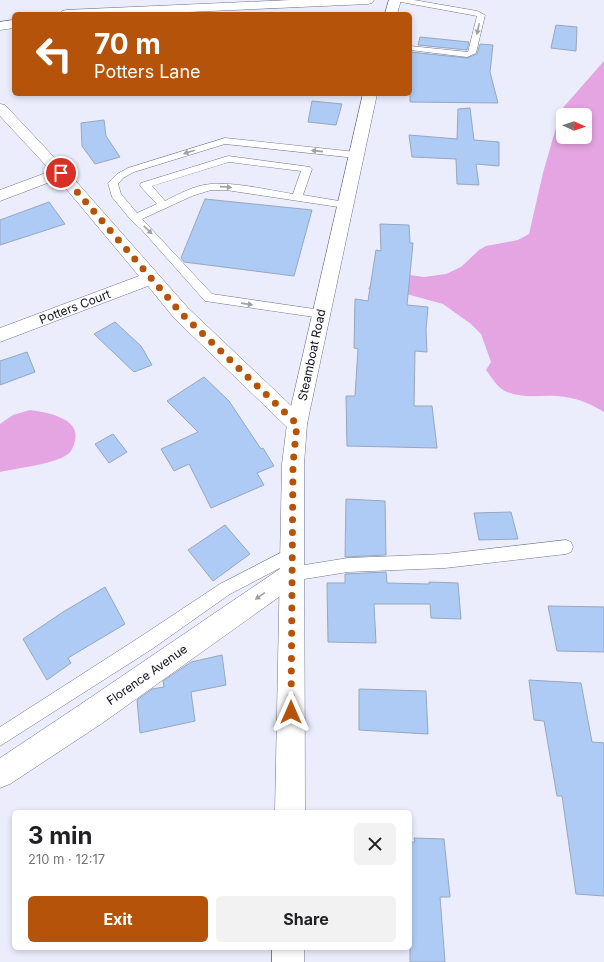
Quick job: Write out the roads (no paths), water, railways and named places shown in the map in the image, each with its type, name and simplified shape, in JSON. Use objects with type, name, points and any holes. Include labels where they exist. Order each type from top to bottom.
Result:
[{"type":"street","points":[[109,12],[368,0]]},
{"type":"street","points":[[392,12],[395,0]]},
{"type":"street","points":[[0,26],[12,24]]},
{"type":"street","name":"Steamboat Road","points":[[290,810],[293,464],[297,424],[370,96]]},
{"type":"street","points":[[0,108],[61,173],[181,313],[297,424]]},
{"type":"street","points":[[0,196],[61,173]]},
{"type":"street","name":"Potters Court","points":[[0,335],[151,278]]},
{"type":"street","name":"Florence Avenue","points":[[0,774],[91,714],[292,564]]},
{"type":"street","points":[[288,950],[288,962]]},
{"type":"lane","points":[[401,0],[467,11],[481,15],[474,49],[467,55],[412,48]]},
{"type":"lane","points":[[321,314],[209,298],[145,227],[135,218],[116,195],[113,183],[120,176],[131,170],[225,141],[356,155]]},
{"type":"lane","points":[[163,206],[145,185],[228,159],[307,169],[297,198]]},
{"type":"lane","points":[[135,218],[188,194],[210,187],[226,187],[345,205]]},
{"type":"lane","points":[[0,737],[146,643],[225,589],[292,564],[348,565],[445,561],[566,547]]}]
